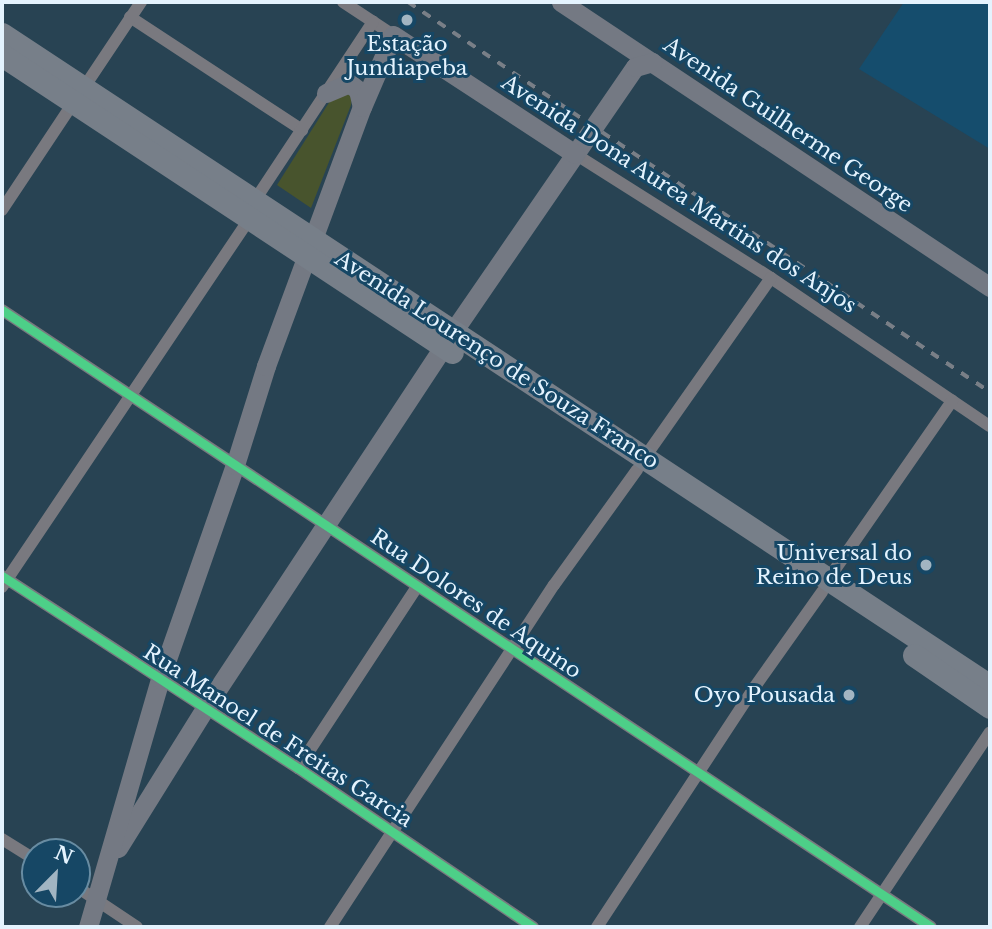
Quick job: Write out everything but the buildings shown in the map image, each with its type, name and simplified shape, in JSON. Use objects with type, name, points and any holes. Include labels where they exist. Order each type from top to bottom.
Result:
[{"type":"highway","name":"Avenida Lourenço de Souza Franco","points":[[2,34],[78,96]]},
{"type":"highway","name":"Avenida Lourenço de Souza Franco","points":[[2,55],[78,96],[826,585],[990,686]]},
{"type":"highway","name":"Avenida Lourenço de Souza Franco","points":[[826,585],[990,706]]},
{"type":"main road","name":"Avenida Guilherme George","points":[[561,2],[640,59],[990,287]]},
{"type":"main road","name":"Avenida Guilherme George","points":[[584,2],[990,271]]},
{"type":"main road","points":[[88,927],[160,680],[235,465],[265,366],[362,107],[393,35]]},
{"type":"main road","name":"Avenida Dona Aurea Martins dos Anjos","points":[[393,35],[575,154]]},
{"type":"main road","points":[[105,870],[205,708],[448,340],[640,59]]},
{"type":"main road","points":[[326,93],[349,83],[358,90],[362,107]]},
{"type":"street","points":[[2,210],[141,2]]},
{"type":"street","name":"Avenida Dona Aurea Martins dos Anjos","points":[[343,2],[393,35]]},
{"type":"street","points":[[131,17],[302,130]]},
{"type":"street","points":[[3,581],[130,396],[373,22]]},
{"type":"street","name":"Avenida Dona Aurea Martins dos Anjos","points":[[575,154],[771,278],[990,426]]},
{"type":"street","points":[[330,927],[512,649],[771,278]]},
{"type":"street","name":"Rua Dolores de Aquino","points":[[2,310],[931,927]]},
{"type":"street","points":[[597,927],[952,401]]},
{"type":"street","name":"Rua Manoel de Freitas Garcia","points":[[3,581],[298,768],[533,927]]},
{"type":"street","points":[[298,768],[417,587]]},
{"type":"street","points":[[860,927],[990,732]]},
{"type":"street","points":[[2,839],[21,851]]},
{"type":"street","points":[[91,896],[136,927]]},
{"type":"shaded area","points":[[904,2],[990,2],[990,149],[859,69]]},
{"type":"green space","points":[[343,91],[352,97],[351,105],[311,208],[277,185],[330,101]]},
{"type":"railway","points":[[408,2],[990,392]]},
{"type":"cycle path","points":[[2,310],[931,927]]},
{"type":"cycle path","points":[[2,576],[298,768],[533,927]]},
{"type":"place","name":"Estação Jundiapeba","points":[[407,20]]},
{"type":"place","name":"Universal do Reino de Deus","points":[[926,565]]},
{"type":"place","name":"Oyo Pousada","points":[[849,695]]}]
